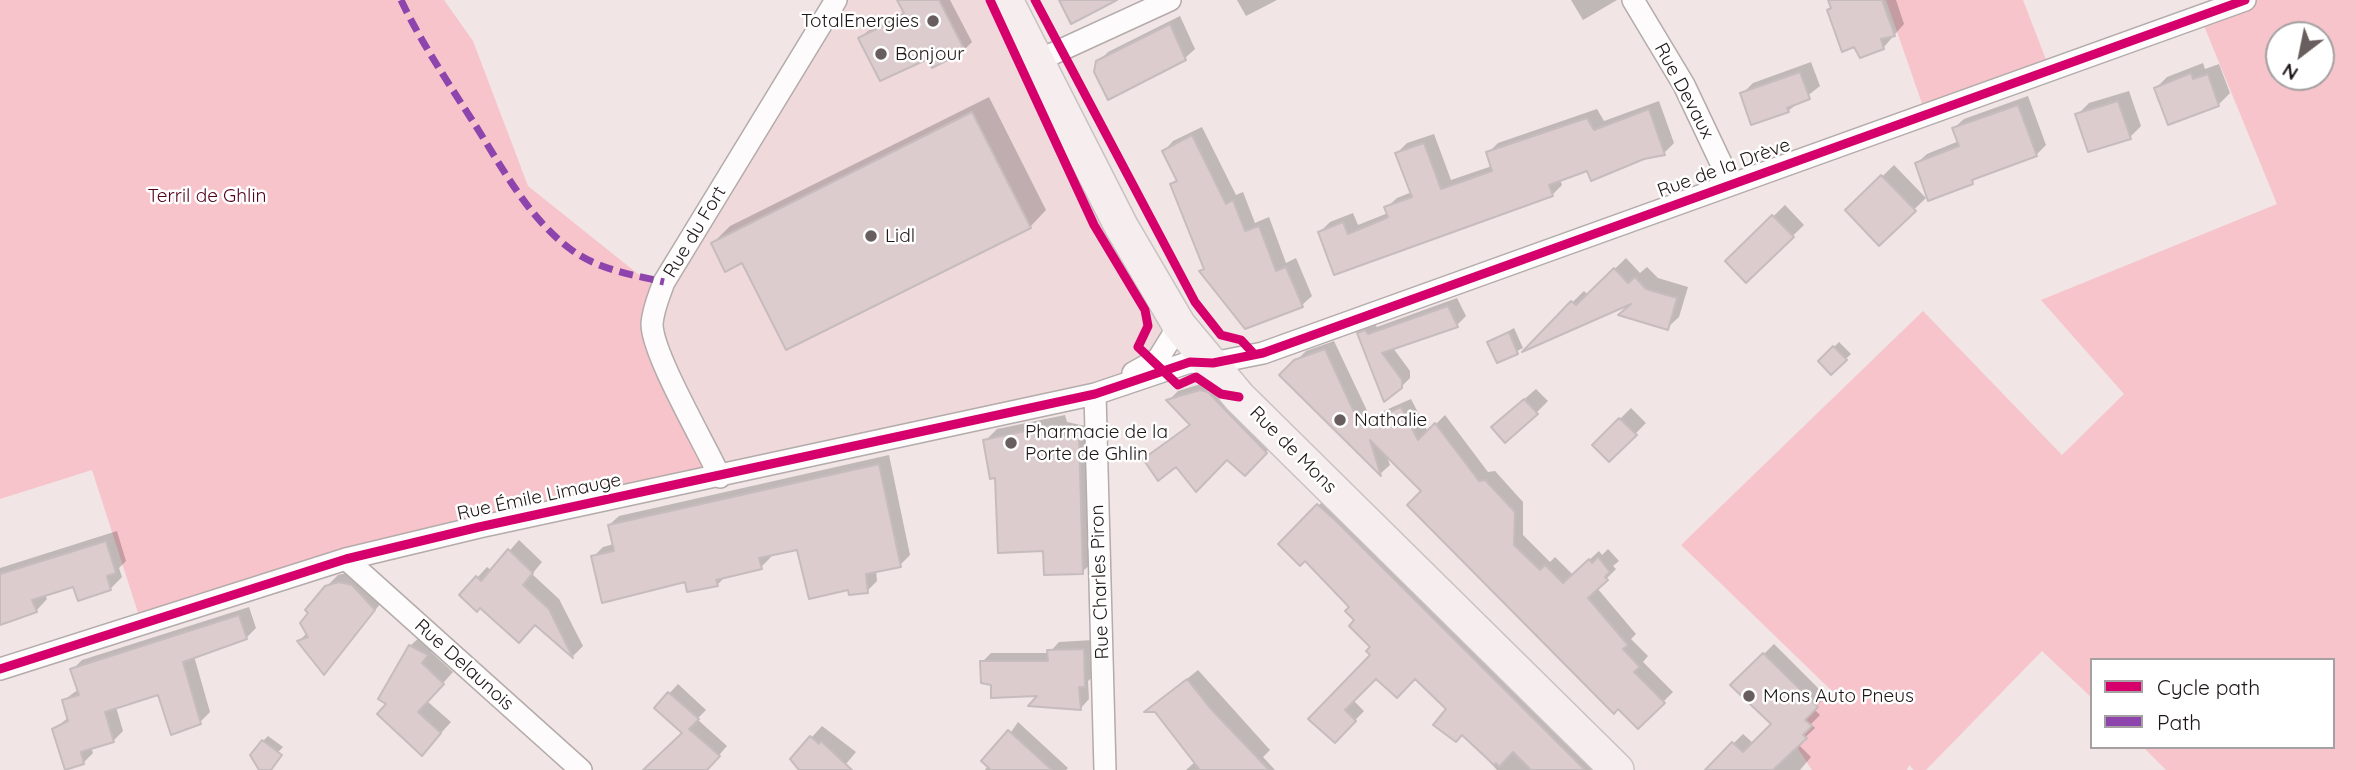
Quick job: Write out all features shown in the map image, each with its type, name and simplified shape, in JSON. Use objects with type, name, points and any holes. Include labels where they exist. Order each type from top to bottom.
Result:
[{"type":"main road","name":"Rue de Mons","points":[[1006,0],[1121,226],[1179,325],[1239,397],[1617,770]]},
{"type":"street","name":"Rue du Fort","points":[[720,477],[658,352],[652,326],[655,305],[664,282],[836,0]]},
{"type":"street","points":[[1037,61],[1170,0]]},
{"type":"street","name":"Rue Devaux","points":[[1633,0],[1684,85],[1731,184]]},
{"type":"street","name":"Rue de la Drève","points":[[1095,394],[1190,362],[1213,363],[1262,353],[2245,0]]},
{"type":"street","points":[[1095,394],[1158,359],[1179,325]]},
{"type":"street","name":"Rue Émile Limauge","points":[[0,668],[346,559],[479,527],[1095,394]]},
{"type":"street","name":"Rue Charles Piron","points":[[1095,394],[1105,768]]},
{"type":"street","name":"Rue Delaunois","points":[[346,559],[581,770]]},
{"type":"shaded area","points":[[836,0],[1006,0],[1179,325],[1158,359],[1095,394],[720,477],[658,352],[655,305]]},
{"type":"green space","name":"Terril de Ghlin","points":[[0,0],[444,0],[473,41],[528,186],[638,274],[664,282],[652,325],[720,477],[479,527],[141,622],[92,470],[0,499]]},
{"type":"green space","points":[[1886,0],[2023,0],[2050,70],[1926,115]]},
{"type":"green space","points":[[2245,0],[2356,0],[2356,770],[2166,770],[2145,749],[2335,749],[2335,658],[2090,658],[2090,696],[2042,651],[1926,770],[1914,770],[1909,765],[1907,770],[1812,770],[1791,738],[1808,710],[1834,693],[1681,545],[1923,311],[2062,455],[2124,394],[2041,300],[2277,204],[2200,16]]},
{"type":"building","points":[[897,0],[939,0],[965,51],[932,68],[928,59],[880,81],[858,38],[905,15]]},
{"type":"building","points":[[1059,0],[1117,0],[1071,24]]},
{"type":"building","points":[[1828,0],[1882,0],[1895,36],[1881,39],[1884,49],[1860,58],[1854,47],[1842,52],[1827,10],[1831,8]]},
{"type":"building","points":[[1170,24],[1186,60],[1108,100],[1094,72],[1096,61]]},
{"type":"building","points":[[1800,72],[1810,99],[1787,108],[1789,112],[1751,125],[1740,93]]},
{"type":"building","points":[[2191,73],[2193,79],[2208,74],[2219,106],[2168,125],[2154,88]]},
{"type":"building","points":[[2118,101],[2131,139],[2088,152],[2075,114]]},
{"type":"building","points":[[2018,105],[2037,156],[1972,180],[1973,184],[1928,201],[1915,163],[1959,146],[1952,128]]},
{"type":"building","points":[[1649,109],[1665,155],[1644,159],[1591,181],[1587,171],[1549,185],[1553,196],[1334,275],[1318,232],[1343,222],[1348,234],[1388,217],[1384,207],[1412,197],[1395,153],[1424,143],[1441,189],[1492,171],[1486,152],[1587,118],[1594,130]]},
{"type":"building","name":"Lidl","points":[[972,112],[1031,228],[786,350],[742,263],[725,272],[711,243]]},
{"type":"building","points":[[1192,135],[1226,204],[1233,200],[1245,231],[1259,226],[1276,271],[1286,267],[1303,307],[1245,329],[1199,271],[1204,269],[1170,184],[1177,181],[1162,151]]},
{"type":"building","points":[[1881,175],[1916,211],[1879,246],[1845,210]]},
{"type":"building","points":[[1772,215],[1794,237],[1746,283],[1725,261]]},
{"type":"building","points":[[1614,268],[1628,283],[1635,277],[1646,289],[1677,298],[1668,330],[1618,315],[1631,304],[1522,352],[1571,301],[1576,305]]},
{"type":"building","points":[[1448,306],[1458,327],[1382,353],[1402,380],[1402,388],[1384,402],[1357,333],[1365,330],[1368,334]]},
{"type":"building","points":[[1509,332],[1518,354],[1497,363],[1487,342]]},
{"type":"building","points":[[1833,346],[1847,360],[1831,375],[1818,361]]},
{"type":"building","points":[[1325,349],[1360,425],[1401,407],[1418,440],[1435,423],[1479,481],[1485,480],[1515,512],[1514,545],[1540,570],[1545,565],[1563,583],[1589,559],[1592,563],[1598,557],[1610,572],[1605,577],[1608,580],[1588,598],[1628,645],[1623,649],[1640,667],[1634,672],[1665,703],[1638,729],[1618,709],[1614,714],[1407,505],[1421,491],[1370,440],[1381,476],[1279,375],[1294,360]]},
{"type":"building","points":[[1200,390],[1208,392],[1267,453],[1245,476],[1227,460],[1196,492],[1176,467],[1158,481],[1143,459],[1190,425],[1166,400]]},
{"type":"building","points":[[1524,399],[1538,414],[1505,443],[1491,427]]},
{"type":"building","points":[[1619,418],[1637,435],[1609,462],[1592,445]]},
{"type":"building","points":[[1054,425],[1056,433],[1079,438],[1083,574],[1044,575],[1043,551],[998,553],[995,478],[990,479],[983,440]]},
{"type":"building","points":[[879,464],[901,567],[866,574],[868,593],[849,595],[848,590],[809,599],[797,550],[759,558],[762,569],[716,580],[718,586],[687,592],[685,582],[602,603],[591,556],[614,551],[608,525]]},
{"type":"building","points":[[1317,504],[1585,770],[1531,770],[1513,752],[1499,767],[1496,763],[1494,765],[1462,735],[1456,742],[1433,725],[1446,709],[1415,679],[1397,698],[1376,679],[1345,710],[1356,721],[1335,743],[1308,719],[1370,655],[1366,651],[1370,647],[1349,626],[1354,620],[1345,611],[1349,607],[1305,561],[1300,566],[1278,544]]},
{"type":"building","points":[[106,541],[116,573],[107,576],[111,590],[78,601],[73,587],[32,600],[37,612],[0,625],[0,574]]},
{"type":"building","points":[[508,549],[533,573],[523,585],[549,609],[573,658],[535,625],[519,643],[480,608],[477,612],[459,595],[476,576],[481,581]]},
{"type":"building","points":[[339,582],[352,585],[375,610],[324,675],[297,641],[308,637],[300,623],[308,613],[305,610],[325,586]]},
{"type":"building","points":[[239,615],[247,639],[183,662],[201,724],[171,735],[158,695],[105,712],[114,742],[81,752],[84,764],[65,770],[52,729],[68,721],[62,700],[79,695],[70,669]]},
{"type":"building","points":[[409,645],[428,655],[422,663],[444,684],[418,712],[441,733],[422,756],[377,714],[386,704],[378,699]]},
{"type":"building","points":[[1084,649],[1085,687],[1079,687],[1081,710],[1028,706],[1037,696],[991,698],[991,685],[981,683],[980,661],[1048,661],[1047,650]]},
{"type":"building","points":[[1763,653],[1818,707],[1805,720],[1812,726],[1803,735],[1807,738],[1773,770],[1705,770],[1732,742],[1743,752],[1771,724],[1730,685]]},
{"type":"building","points":[[1187,679],[1210,708],[1269,770],[1200,770],[1155,712],[1144,712]]},
{"type":"building","points":[[668,692],[699,719],[689,729],[720,756],[707,770],[643,770],[682,733],[654,708]]},
{"type":"building","points":[[1008,730],[1052,770],[991,770],[981,761]]},
{"type":"building","points":[[810,736],[819,744],[821,741],[852,770],[799,770],[790,759]]},
{"type":"building","points":[[262,740],[282,755],[271,770],[259,770],[250,755]]},
{"type":"marked path","points":[[401,0],[435,61],[505,173],[542,223],[583,258],[617,271],[664,282]]},
{"type":"cycle path","points":[[990,0],[1094,225],[1145,310],[1148,326],[1138,347],[1178,385],[1196,377],[1221,394],[1239,397]]},
{"type":"cycle path","points":[[1035,0],[1195,302],[1221,335],[1241,340],[1254,354]]},
{"type":"cycle path","points":[[0,669],[346,559],[479,527],[1095,394],[1190,362],[1213,363],[1263,353],[2245,0]]},
{"type":"place","name":"TotalEnergies","points":[[933,21]]},
{"type":"place","name":"Bonjour","points":[[881,54]]},
{"type":"place","name":"Lidl","points":[[871,236]]},
{"type":"place","name":"Nathalie","points":[[1340,420]]},
{"type":"place","name":"Pharmacie de la Porte de Ghlin","points":[[1011,443]]},
{"type":"place","name":"Mons Auto Pneus","points":[[1749,696]]}]
